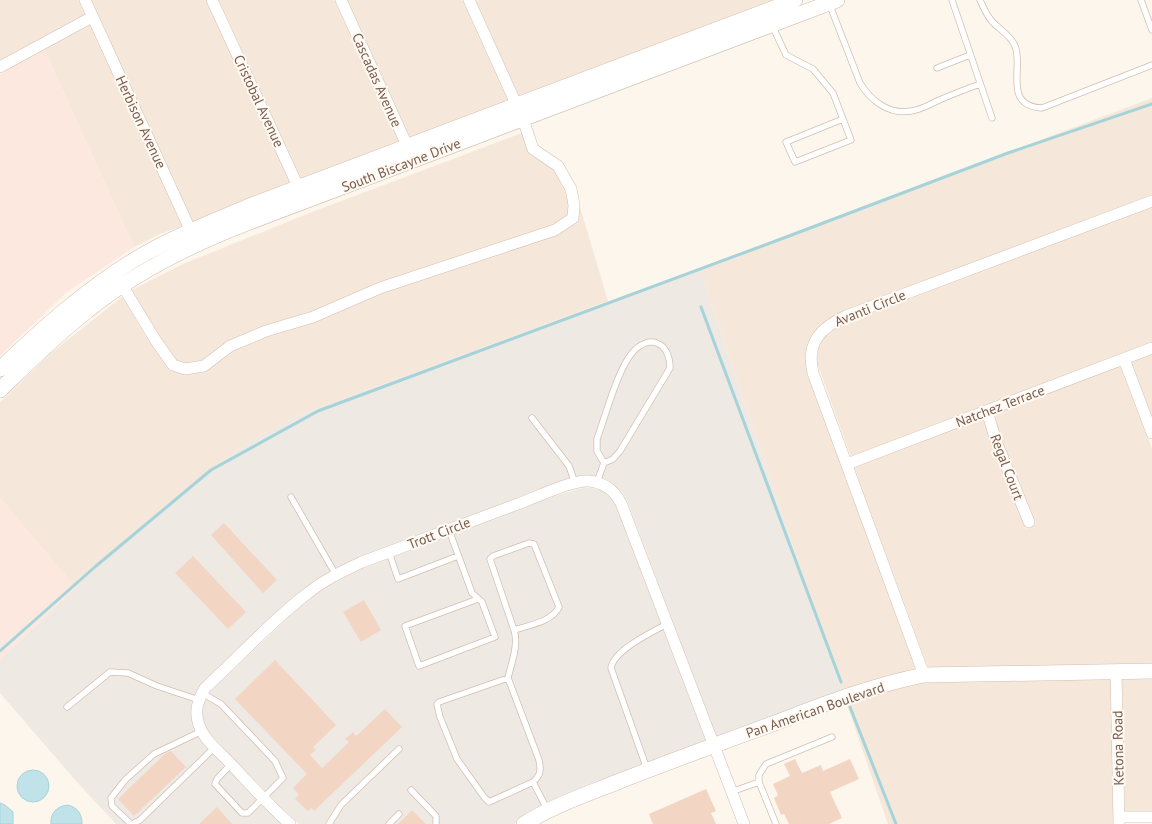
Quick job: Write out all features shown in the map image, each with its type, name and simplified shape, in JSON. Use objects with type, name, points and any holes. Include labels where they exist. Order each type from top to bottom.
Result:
[{"type":"street","name":"Herbison Avenue","points":[[84,0],[197,244]]},
{"type":"street","name":"Cristobal Avenue","points":[[212,0],[302,195]]},
{"type":"street","name":"Cascadas Avenue","points":[[341,0],[411,154]]},
{"type":"street","points":[[122,285],[173,365],[185,369],[204,366],[230,346],[266,331],[313,317],[380,288],[555,230],[573,218],[574,205],[571,189],[558,166],[533,149],[520,112],[469,0]]},
{"type":"street","name":"South Biscayne Drive","points":[[0,369],[45,326],[92,289],[135,260],[190,230],[302,195],[411,154],[520,112],[795,0]]},
{"type":"street","name":"South Biscayne Drive","points":[[520,112],[772,25],[832,1]]},
{"type":"street","points":[[0,67],[92,17]]},
{"type":"street","name":"South Biscayne Drive","points":[[0,390],[72,323],[122,285],[159,263],[197,244],[302,195]]},
{"type":"street","name":"Avanti Circle","points":[[924,676],[811,364],[812,347],[822,330],[831,323],[846,316],[1152,200]]},
{"type":"street","name":"Natchez Terrace","points":[[847,464],[1152,348]]},
{"type":"street","points":[[1124,359],[1152,433]]},
{"type":"street","name":"Regal Court","points":[[987,411],[996,441],[1029,522]]},
{"type":"street","name":"Trott Circle","points":[[201,696],[294,604],[336,575],[362,562],[575,483],[585,481],[597,482]]},
{"type":"street","points":[[597,482],[611,489],[621,503],[744,824]]},
{"type":"street","name":"Pan American Boulevard","points":[[524,824],[574,799],[713,745],[843,697],[908,678],[1152,670]]},
{"type":"street","name":"Ketona Road","points":[[1116,671],[1119,821]]},
{"type":"street","points":[[201,696],[197,717],[202,731],[263,798],[290,824]]},
{"type":"street","points":[[1119,821],[1152,817]]},
{"type":"lane","points":[[952,0],[992,118]]},
{"type":"lane","points":[[980,0],[992,21],[1015,45],[1018,58],[1015,79],[1017,90],[1022,99],[1034,108],[1042,108],[1152,65]]},
{"type":"lane","points":[[1141,0],[1152,30]]},
{"type":"lane","points":[[832,1],[860,83],[874,101],[884,107],[895,111],[914,111],[980,84]]},
{"type":"lane","points":[[772,25],[786,55],[812,69],[833,94],[843,118],[851,140],[795,162],[786,142],[843,118]]},
{"type":"lane","points":[[937,68],[970,55]]},
{"type":"lane","points":[[597,482],[604,463],[613,459],[620,451],[670,368],[667,350],[658,344],[648,342],[639,346],[625,364],[597,440],[597,451],[604,463]]},
{"type":"lane","points":[[532,418],[569,466],[575,483]]},
{"type":"lane","points":[[291,497],[336,575]]},
{"type":"lane","points":[[449,530],[472,593],[478,598],[482,602],[495,637],[419,666],[405,626],[478,598]]},
{"type":"lane","points":[[508,678],[437,704],[440,717],[462,767],[489,802],[533,782],[541,769],[508,678],[514,654],[516,634],[514,630],[490,559],[493,556],[529,543],[534,544],[559,607],[550,617],[514,630]]},
{"type":"lane","points":[[389,552],[398,579],[458,556]]},
{"type":"lane","points":[[648,770],[611,668],[612,662],[621,653],[646,635],[667,624]]},
{"type":"lane","points":[[67,707],[110,672],[128,673],[157,686],[201,696],[221,704],[275,761],[282,772],[283,778],[248,813],[242,813],[215,784],[217,779],[231,764]]},
{"type":"lane","points":[[202,731],[154,754],[125,780],[111,798],[112,806],[131,824],[140,820],[215,747]]},
{"type":"lane","points":[[776,824],[759,782],[762,768],[772,760],[832,737]]},
{"type":"lane","points":[[329,824],[341,805],[399,749]]},
{"type":"lane","points":[[533,782],[548,811]]},
{"type":"lane","points":[[731,792],[759,782]]},
{"type":"lane","points":[[411,790],[436,816],[436,824]]},
{"type":"lane","points":[[388,824],[399,814]]},
{"type":"shaded area","points":[[0,0],[78,0],[85,15],[0,61]]},
{"type":"shaded area","points":[[91,0],[206,0],[291,185],[193,222]]},
{"type":"shaded area","points":[[219,0],[334,0],[400,144],[302,181]]},
{"type":"shaded area","points":[[347,0],[462,0],[509,102],[411,140]]},
{"type":"shaded area","points":[[779,0],[520,98],[476,1]]},
{"type":"shaded area","points":[[90,25],[182,226],[134,247],[44,49]]},
{"type":"shaded area","points":[[44,49],[134,247],[67,292],[0,356],[0,75]]},
{"type":"shaded area","points":[[1152,98],[1152,195],[844,311],[828,319],[813,334],[807,346],[805,358],[808,375],[917,671],[842,692],[699,268]]},
{"type":"shaded area","points":[[522,133],[554,170],[565,192],[569,206],[567,215],[553,225],[312,311],[264,326],[202,361],[186,363],[177,361],[132,290],[183,264],[312,212]]},
{"type":"shaded area","points":[[1152,206],[1152,342],[851,457],[817,363],[818,348],[822,340],[834,327]]},
{"type":"shaded area","points":[[580,207],[608,301],[299,415],[253,439],[132,534],[76,588],[0,498],[0,402],[51,353],[122,297],[151,345],[169,369],[185,375],[204,372],[233,351],[267,336],[578,218]]},
{"type":"shaded area","points":[[699,268],[842,692],[717,738],[627,500],[622,492],[608,480],[598,476],[586,475],[540,490],[360,557],[338,567],[319,579],[202,685],[194,696],[191,706],[191,717],[195,732],[203,743],[281,824],[116,824],[0,693],[0,660],[132,534],[253,439],[299,415]]},
{"type":"shaded area","points":[[1152,354],[1152,416],[1131,362]]},
{"type":"shaded area","points":[[1120,366],[1152,448],[1152,665],[929,670],[854,467],[983,418],[991,443],[1026,529],[1036,524],[1001,438],[994,414]]},
{"type":"shaded area","points":[[585,487],[601,490],[612,499],[616,506],[706,742],[533,812],[514,824],[299,824],[283,810],[211,735],[205,726],[202,716],[203,706],[210,692],[298,608],[324,588],[363,568],[542,500]]},
{"type":"shaded area","points":[[0,498],[76,588],[0,660]]},
{"type":"shaded area","points":[[1152,676],[1152,812],[1125,812],[1122,677]]},
{"type":"shaded area","points":[[1111,677],[1114,824],[888,824],[846,702],[925,681]]},
{"type":"water","points":[[33,770],[39,771],[44,775],[48,780],[48,792],[44,797],[39,801],[33,802],[27,801],[22,797],[18,792],[17,786],[18,780],[22,775],[27,771]]},
{"type":"water","points":[[0,803],[13,812],[13,824],[0,824]]},
{"type":"water","points":[[68,805],[79,812],[82,824],[51,824],[53,813],[61,807]]},
{"type":"building","points":[[224,523],[277,580],[263,593],[211,535]]},
{"type":"building","points":[[193,556],[246,612],[228,629],[175,573]]},
{"type":"building","points":[[364,600],[381,630],[361,642],[343,612]]},
{"type":"building","points":[[275,660],[336,725],[313,747],[316,750],[310,755],[322,768],[349,742],[345,739],[353,732],[356,736],[385,709],[402,727],[314,811],[311,808],[308,811],[295,799],[299,795],[293,788],[307,774],[235,699]]},
{"type":"building","points":[[171,751],[186,767],[134,816],[118,799],[166,753]]},
{"type":"building","points":[[795,759],[802,773],[821,765],[823,771],[850,759],[859,779],[830,792],[842,818],[829,824],[789,824],[784,814],[781,815],[774,798],[778,795],[773,784],[790,776],[784,764]]},
{"type":"building","points":[[706,789],[716,811],[711,813],[716,824],[653,824],[649,814]]},
{"type":"building","points":[[217,807],[232,824],[199,824]]},
{"type":"building","points":[[412,810],[426,824],[398,824]]},
{"type":"waterway","points":[[0,651],[96,566],[211,470],[318,411],[1008,153],[1152,104]]},
{"type":"waterway","points":[[701,307],[841,682]]},
{"type":"waterway","points":[[850,707],[896,824]]}]
